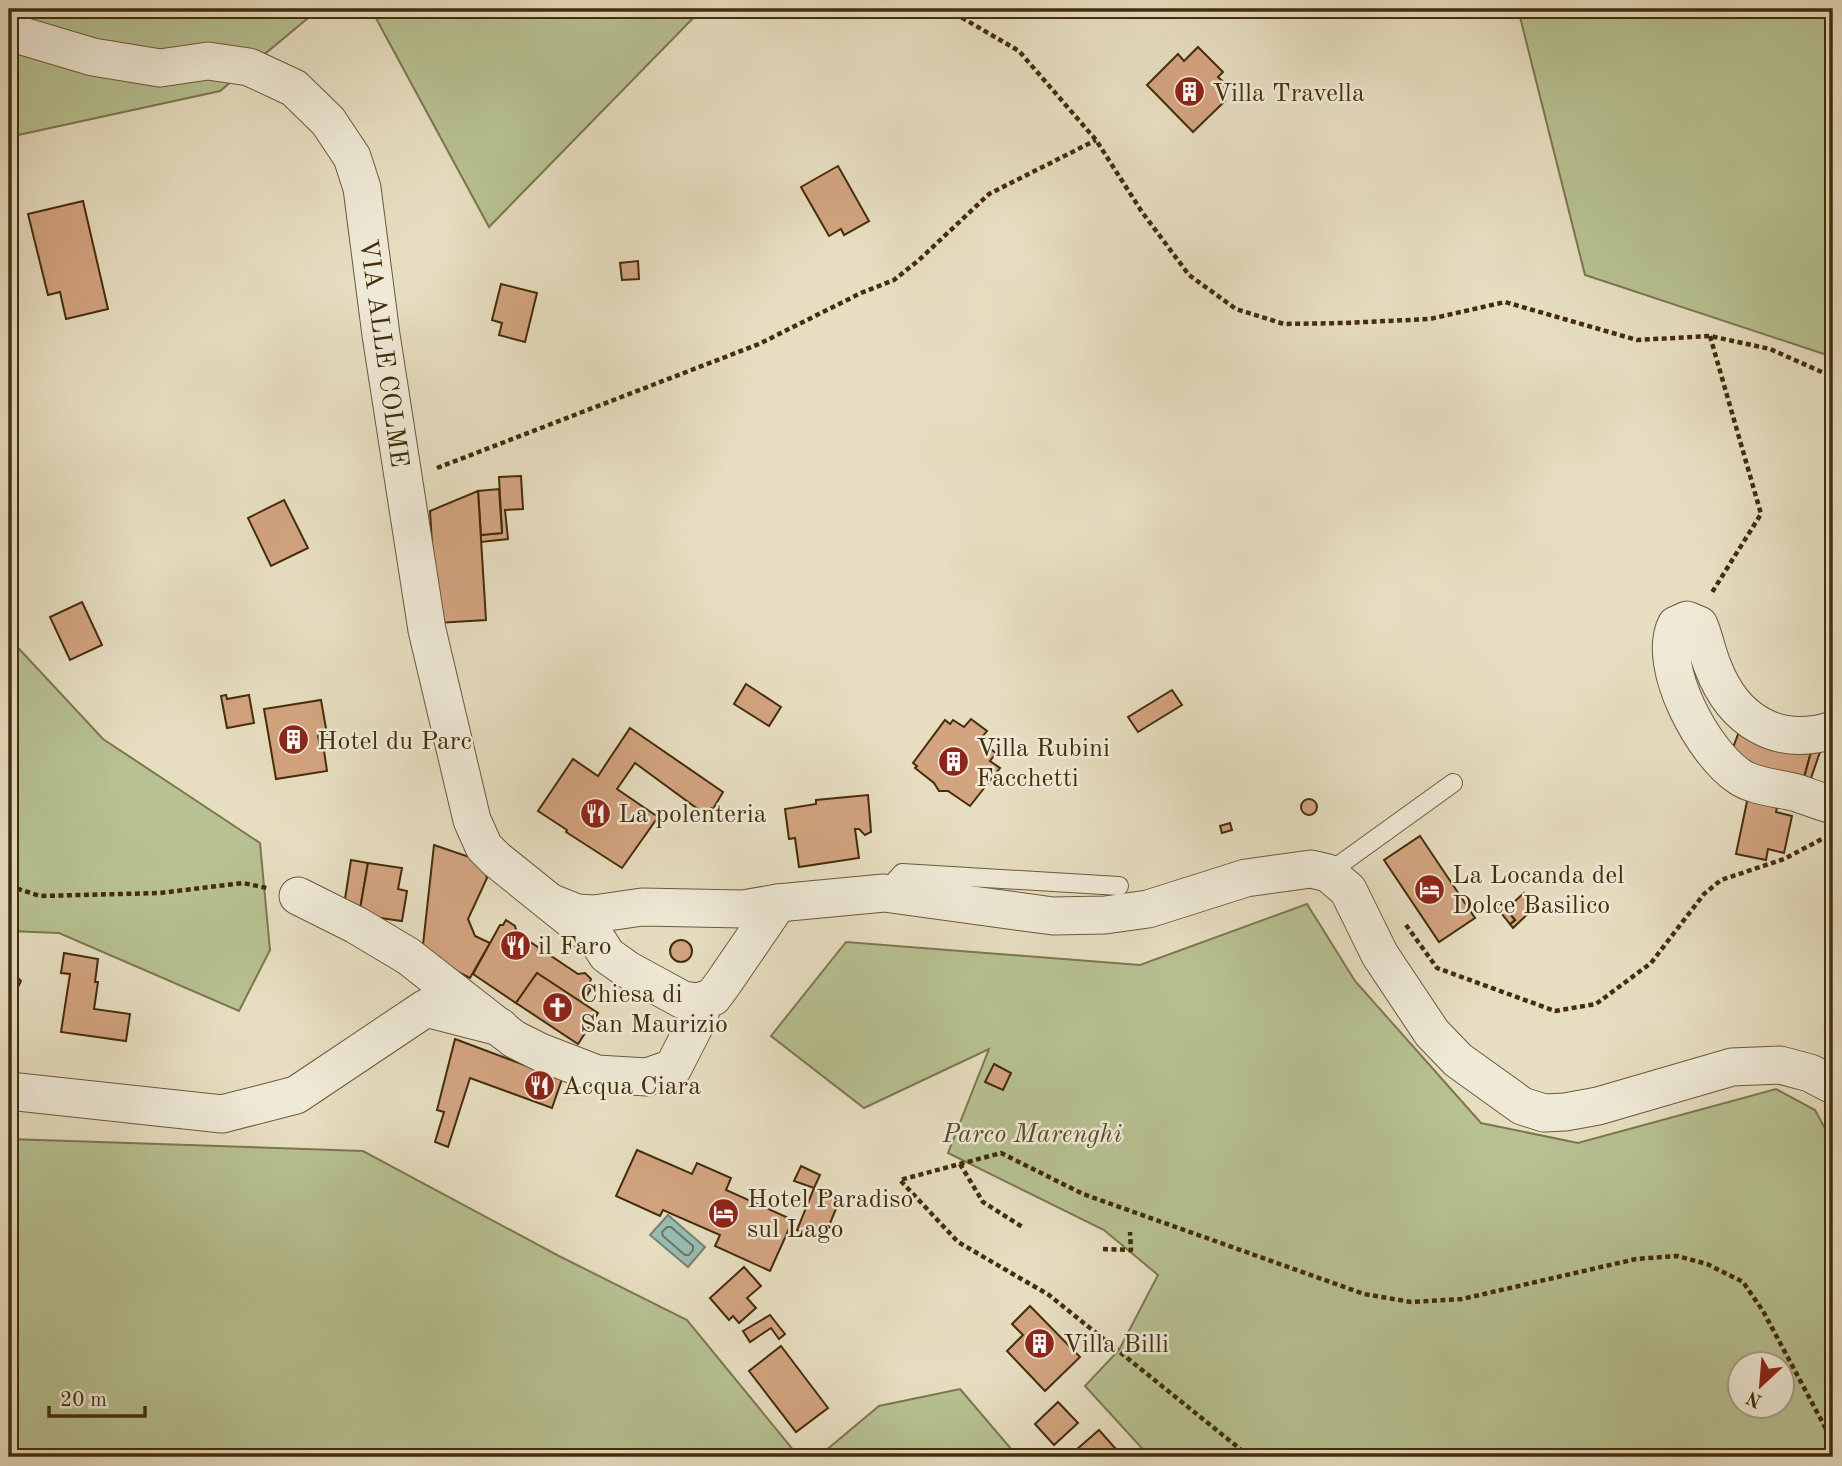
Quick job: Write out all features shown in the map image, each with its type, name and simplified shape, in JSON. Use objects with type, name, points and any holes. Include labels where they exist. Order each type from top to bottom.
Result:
[{"type":"street","name":"VIA ALLE COLME","points":[[9,32],[93,57],[160,68],[208,61],[249,67],[295,88],[328,121],[352,157],[362,188],[381,335],[427,631],[472,820],[484,847],[544,899],[577,913],[594,914],[605,926],[642,907],[743,909],[884,893],[1053,916],[1105,915],[1148,909],[1246,878],[1311,869],[1328,873]]},
{"type":"street","points":[[1833,730],[1801,737],[1783,735],[1753,722],[1741,712],[1721,684],[1699,625],[1687,620],[1676,625],[1672,636],[1674,670],[1695,726],[1708,747],[1737,776],[1745,780],[1833,805]]},
{"type":"street","points":[[1328,873],[1348,890],[1380,954],[1432,1033],[1458,1060],[1522,1106],[1544,1113],[1598,1106],[1732,1067],[1780,1065],[1810,1073],[1833,1085]]},
{"type":"street","points":[[298,896],[356,925],[408,956],[514,1039],[597,1073],[647,1077],[674,1068],[700,1015],[698,1002]]},
{"type":"street","points":[[605,926],[607,955],[628,970],[683,1000],[698,1002],[713,997],[778,903]]},
{"type":"street","points":[[9,1091],[222,1114],[296,1095],[426,1008],[500,1027]]},
{"type":"lane","points":[[1328,873],[1453,783]]},
{"type":"lane","points":[[884,893],[902,873],[1119,886]]},
{"type":"path","points":[[804,9],[823,9]]},
{"type":"path","points":[[947,9],[1019,51],[1096,140],[1142,212],[1189,275],[1236,309],[1284,324],[1344,323],[1430,319],[1505,302],[1637,340],[1710,336],[1770,348],[1833,377]]},
{"type":"path","points":[[404,481],[760,344],[861,293],[894,280],[989,194],[1096,140]]},
{"type":"path","points":[[1693,621],[1761,514],[1710,336]]},
{"type":"path","points":[[1400,916],[1437,968],[1555,1011],[1596,1003],[1651,963],[1704,894],[1721,880],[1784,859],[1833,832]]},
{"type":"path","points":[[9,886],[40,896],[160,892],[243,883],[298,896]]},
{"type":"path","points":[[1250,1457],[1049,1295],[958,1242],[900,1180],[1001,1153],[1083,1194],[1364,1294],[1411,1302],[1462,1299],[1636,1259],[1677,1255],[1707,1264],[1743,1282],[1763,1311],[1833,1442]]},
{"type":"path","points":[[960,1164],[983,1202],[1024,1228]]},
{"type":"path","points":[[1102,1249],[1131,1250],[1130,1232]]},
{"type":"green space","points":[[9,9],[319,9],[220,91],[9,137]]},
{"type":"green space","points":[[371,9],[702,9],[489,227]]},
{"type":"green space","points":[[1518,9],[1833,9],[1833,357],[1585,275]]},
{"type":"green space","points":[[9,638],[103,739],[260,843],[270,950],[239,1011],[59,933],[9,931]]},
{"type":"green space","name":"Parco Marenghi","points":[[1307,904],[1355,981],[1481,1123],[1578,1143],[1776,1089],[1815,1110],[1833,1143],[1833,1457],[1150,1457],[1085,1386],[1119,1350],[1158,1275],[1104,1230],[948,1153],[989,1049],[864,1108],[771,1036],[846,942],[1140,965]]},
{"type":"green space","points":[[9,1139],[363,1151],[557,1255],[687,1320],[799,1457],[9,1457]]},
{"type":"green space","points":[[960,1389],[1018,1457],[818,1457],[879,1406]]},
{"type":"water","points":[[668,1215],[705,1247],[688,1267],[650,1235]]},
{"type":"building","name":"Villa Travella","points":[[1198,47],[1223,72],[1218,77],[1229,87],[1220,96],[1225,101],[1193,132],[1147,85],[1178,54],[1184,61]]},
{"type":"building","points":[[838,166],[869,221],[844,235],[841,229],[829,236],[801,187]]},
{"type":"building","points":[[83,201],[108,309],[66,319],[60,292],[48,295],[28,214]]},
{"type":"building","points":[[638,261],[639,279],[622,280],[620,263]]},
{"type":"building","points":[[501,284],[537,293],[525,342],[499,335],[502,323],[492,320]]},
{"type":"building","points":[[521,476],[523,509],[505,510],[508,539],[481,542],[481,535],[502,533],[499,477]]},
{"type":"building","points":[[499,489],[502,533],[481,535],[478,491]]},
{"type":"building","points":[[478,491],[486,620],[437,623],[430,511]]},
{"type":"building","points":[[284,500],[308,548],[271,566],[248,518]]},
{"type":"building","points":[[82,602],[102,645],[70,660],[50,617]]},
{"type":"building","points":[[746,684],[781,707],[769,726],[734,704]]},
{"type":"building","points":[[1172,690],[1182,705],[1138,732],[1128,717]]},
{"type":"building","points":[[226,695],[227,699],[249,695],[254,723],[227,728],[221,696]]},
{"type":"building","name":"Hotel du Parc","points":[[321,700],[327,734],[318,736],[320,745],[323,744],[327,771],[276,779],[264,709]]},
{"type":"building","name":"Villa Rubini Facchetti","points":[[971,719],[987,731],[979,741],[996,753],[990,761],[1000,768],[970,806],[948,791],[939,791],[913,763],[945,720],[950,724],[953,720],[964,727]]},
{"type":"building","points":[[630,728],[723,792],[706,815],[635,763],[617,789],[658,817],[622,868],[538,811],[573,759],[598,776]]},
{"type":"building","points":[[1740,729],[1811,752],[1804,778],[1759,769],[1731,753]]},
{"type":"building","points":[[1811,752],[1820,752],[1811,778],[1804,778]]},
{"type":"building","points":[[1749,792],[1779,798],[1776,812],[1792,816],[1784,853],[1768,849],[1766,860],[1736,854]]},
{"type":"building","points":[[868,795],[871,832],[865,835],[855,829],[859,858],[799,867],[795,838],[789,839],[785,809],[816,804],[816,800]]},
{"type":"building","points":[[1309,799],[1317,807],[1309,815],[1301,807]]},
{"type":"building","points":[[1230,823],[1232,830],[1222,833],[1220,826]]},
{"type":"building","name":"La Locanda del Dolce Basilico","points":[[1420,836],[1475,918],[1439,942],[1384,860]]},
{"type":"building","points":[[434,845],[481,861],[487,878],[468,919],[475,936],[490,943],[470,978],[422,954]]},
{"type":"building","points":[[351,860],[368,863],[359,915],[343,912]]},
{"type":"building","points":[[368,863],[402,868],[398,889],[407,891],[402,921],[359,915]]},
{"type":"building","points":[[1524,893],[1536,906],[1513,928],[1510,924],[1515,920],[1506,909]]},
{"type":"building","points":[[1498,900],[1515,920],[1510,924],[1494,904]]},
{"type":"building","points":[[506,920],[515,926],[517,933],[578,974],[585,973],[591,979],[588,987],[591,989],[582,1003],[537,973],[516,1003],[473,974],[500,925]]},
{"type":"building","points":[[681,940],[689,943],[692,951],[689,959],[681,962],[673,959],[670,951],[673,943]]},
{"type":"building","points":[[64,953],[98,959],[94,1009],[130,1014],[126,1041],[61,1032],[70,974],[61,973]]},
{"type":"building","points":[[12,972],[21,981],[15,993],[9,989]]},
{"type":"building","name":"Chiesa di San Maurizio","points":[[537,973],[598,1013],[578,1044],[516,1003]]},
{"type":"building","points":[[455,1039],[562,1079],[552,1108],[470,1078],[448,1147],[435,1142],[444,1112],[437,1110]]},
{"type":"building","points":[[994,1064],[1011,1073],[1003,1090],[985,1082]]},
{"type":"building","name":"Hotel Paradiso sul Lago","points":[[637,1150],[692,1174],[697,1163],[731,1178],[726,1190],[793,1220],[770,1271],[715,1246],[720,1235],[663,1210],[660,1216],[616,1196]]},
{"type":"building","points":[[801,1166],[820,1175],[814,1188],[794,1181]]},
{"type":"building","points":[[814,1188],[840,1199],[824,1238],[797,1230]]},
{"type":"building","points":[[744,1267],[761,1286],[747,1298],[756,1308],[739,1323],[733,1316],[729,1320],[710,1298]]},
{"type":"building","name":"Villa Billi","points":[[1030,1306],[1080,1357],[1045,1391],[1007,1351],[1023,1335],[1012,1324]]},
{"type":"building","points":[[770,1315],[785,1334],[779,1339],[771,1328],[750,1342],[743,1331]]},
{"type":"building","points":[[781,1346],[828,1408],[796,1432],[749,1371]]},
{"type":"building","points":[[1058,1402],[1078,1423],[1054,1445],[1035,1424]]},
{"type":"building","points":[[1099,1430],[1123,1457],[1068,1457]]},
{"type":"place","name":"Villa Travella","points":[[1189,92]]},
{"type":"place","name":"Hotel du Parc","points":[[294,740]]},
{"type":"place","name":"Villa Rubini Facchetti","points":[[953,762]]},
{"type":"place","name":"La polenteria","points":[[595,813]]},
{"type":"place","name":"La Locanda del Dolce Basilico","points":[[1429,889]]},
{"type":"place","name":"il Faro","points":[[515,945]]},
{"type":"place","name":"Chiesa di San Maurizio","points":[[557,1008]]},
{"type":"place","name":"Acqua Ciara","points":[[539,1085]]},
{"type":"place","name":"Hotel Paradiso sul Lago","points":[[724,1213]]},
{"type":"place","name":"Villa Billi","points":[[1040,1343]]}]
